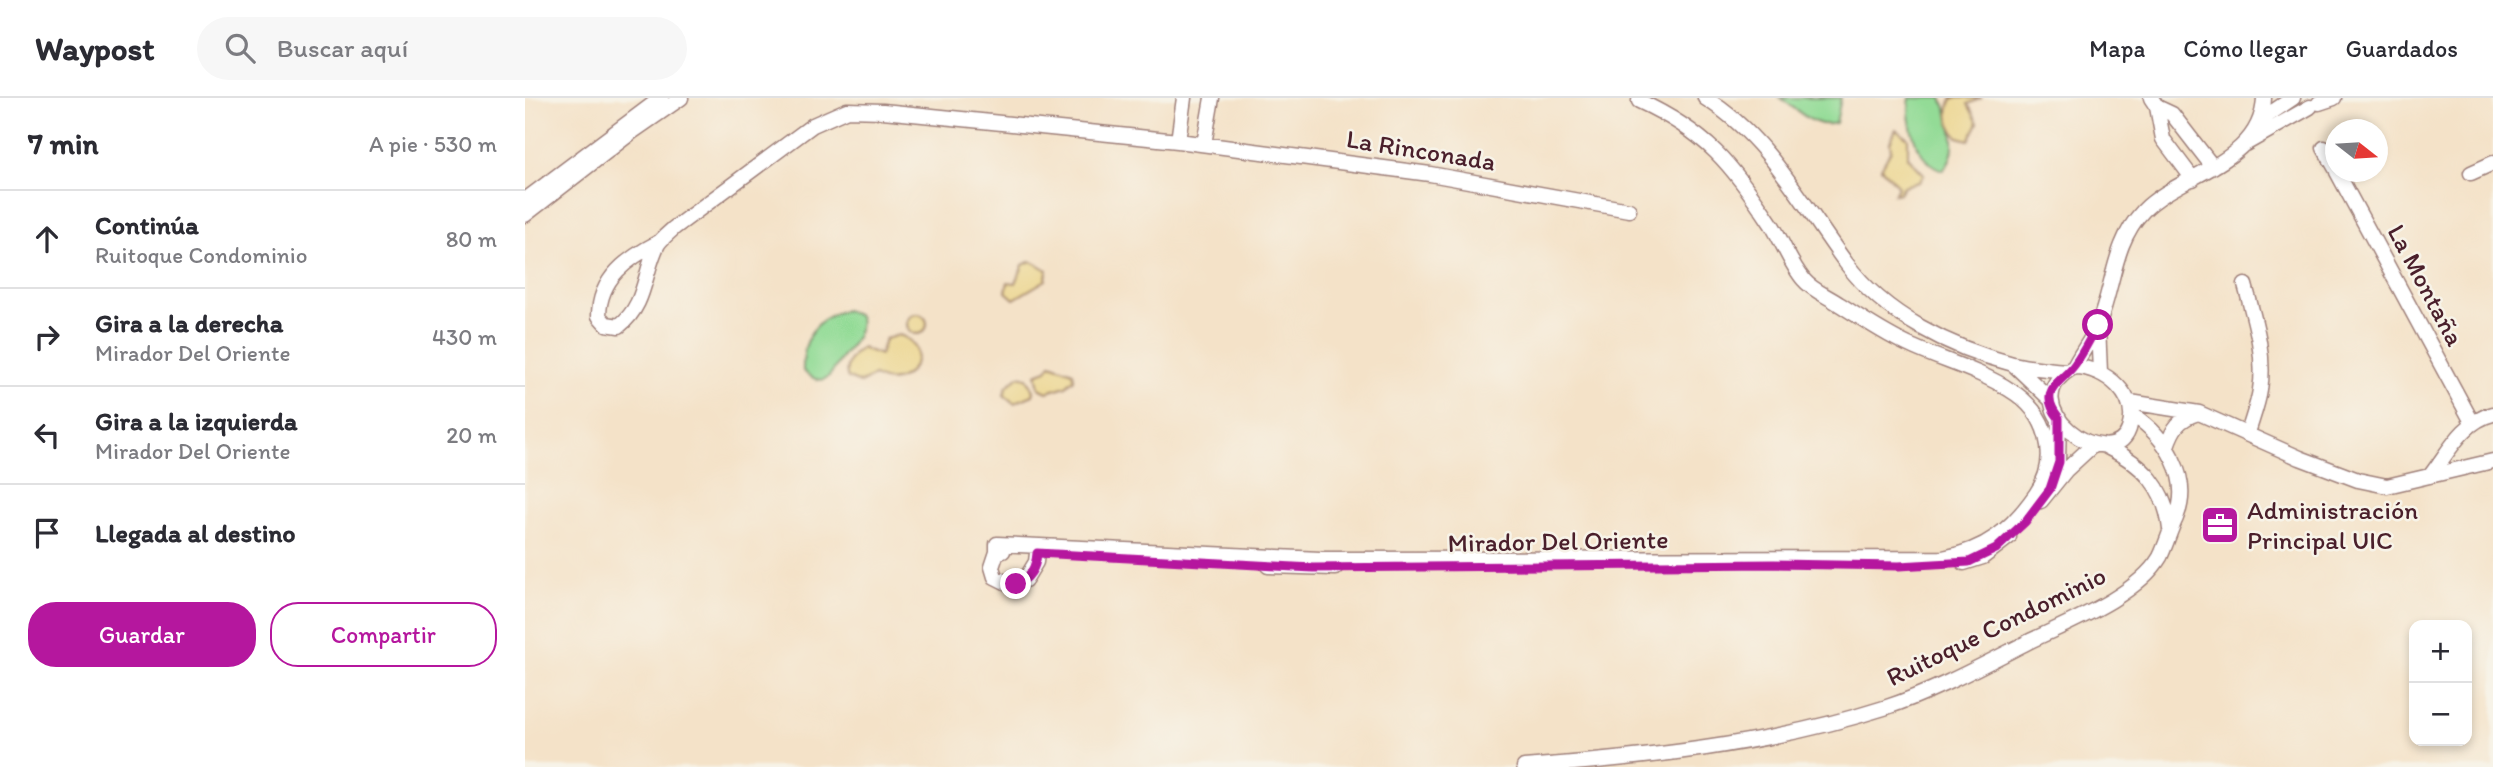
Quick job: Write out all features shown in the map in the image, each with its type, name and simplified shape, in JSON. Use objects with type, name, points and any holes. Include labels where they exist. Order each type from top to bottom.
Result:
[{"type":"street","points":[[525,200],[661,98]]},
{"type":"street","points":[[525,215],[632,132],[681,98]]},
{"type":"street","points":[[1178,141],[1184,98]]},
{"type":"street","points":[[1204,144],[1212,98]]},
{"type":"street","points":[[1705,98],[1734,116],[1792,184],[1848,266],[1889,307],[1910,323],[2013,364],[2100,372],[2098,325]]},
{"type":"street","points":[[2244,145],[2259,121],[2264,98]]},
{"type":"street","points":[[2259,121],[2293,98]]},
{"type":"street","points":[[2170,530],[2162,494],[2151,477],[2129,458],[2100,447],[2059,418],[2052,410],[2050,399],[2053,385],[2070,369],[2098,325],[2116,259],[2128,230],[2145,209],[2244,145],[2314,105],[2334,98]]},
{"type":"street","points":[[1037,553],[1033,570],[1025,580],[1016,584],[995,577],[992,567],[997,544],[1320,559],[1943,558],[1971,553],[2004,532],[2036,494],[2049,468],[2050,445],[2044,427],[2031,408],[2011,390],[1881,331],[1805,281],[1729,163],[1702,136],[1670,115],[1639,101]]},
{"type":"street","points":[[2154,102],[2172,114],[2213,167]]},
{"type":"street","points":[[2154,102],[2163,139],[2193,179]]},
{"type":"street","name":"La Rinconada","points":[[659,242],[641,299],[630,317],[619,326],[607,324],[599,316],[599,300],[616,271],[628,258],[659,242],[813,125],[847,110],[883,111],[1204,144],[1430,174],[1629,210]]},
{"type":"street","points":[[2470,173],[2493,163]]},
{"type":"street","name":"La Montaña","points":[[2342,182],[2472,422]]},
{"type":"street","points":[[2245,285],[2261,358],[2260,389],[2248,433]]},
{"type":"street","points":[[2013,364],[2050,399]]},
{"type":"street","name":"Ruitoque Condominio","points":[[1524,767],[1635,757],[1725,744],[1775,735],[1885,708],[1971,671],[2120,594],[2143,577],[2159,557],[2178,513],[2178,471],[2167,446],[2100,372]]},
{"type":"street","points":[[2050,489],[2100,447],[2128,433],[2131,408],[2199,413],[2299,458],[2358,480],[2387,486],[2493,461]]},
{"type":"street","points":[[2167,446],[2172,432],[2183,418],[2199,413]]},
{"type":"street","points":[[2430,476],[2472,422],[2493,414]]},
{"type":"street","points":[[2050,489],[2059,462],[2059,418]]},
{"type":"street","name":"Mirador Del Oriente","points":[[997,552],[1018,550],[1313,568],[1943,564],[1969,562],[1996,549],[2025,522],[2050,489]]},
{"type":"green space","points":[[1780,98],[1841,98],[1836,123],[1820,124],[1813,121]]},
{"type":"green space","points":[[1910,98],[1942,98],[1953,135],[1952,154],[1943,170],[1926,159],[1915,140],[1909,118]]},
{"type":"green space","points":[[845,310],[859,316],[856,337],[828,377],[818,380],[811,377],[803,371],[803,360],[812,332],[825,319]]},
{"type":"sand","points":[[1953,98],[1982,98],[1968,104],[1978,123],[1969,140],[1958,137],[1950,123],[1948,113]]},
{"type":"sand","points":[[1896,129],[1908,138],[1908,157],[1924,174],[1919,182],[1903,186],[1899,193],[1894,194],[1898,186],[1881,168],[1891,150],[1890,142]]},
{"type":"sand","points":[[1031,261],[1047,270],[1046,280],[1014,299],[1006,292],[1008,282],[1016,283],[1023,265]]},
{"type":"sand","points":[[917,314],[924,317],[927,324],[924,331],[917,334],[910,331],[907,324],[910,317]]},
{"type":"sand","points":[[899,335],[910,341],[916,349],[913,367],[906,375],[897,380],[874,376],[860,383],[848,378],[848,365],[858,351],[862,348],[880,355],[885,339]]},
{"type":"sand","points":[[1051,364],[1073,372],[1074,379],[1066,386],[1047,392],[1039,388],[1036,374],[1047,370]]},
{"type":"sand","points":[[1019,376],[1027,378],[1034,391],[1033,395],[1014,403],[1004,395],[1007,386]]},
{"type":"place","name":"Administración Principal UIC","points":[[2220,525]]},
{"type":"route","points":[[1016,584],[1025,580],[1033,570],[1037,553],[1313,568],[1774,564],[1899,566],[1969,562],[1996,549],[2025,522],[2050,489],[2059,462],[2059,418],[2052,410],[2050,399],[2053,385],[2066,371],[2074,367],[2098,325]]}]
